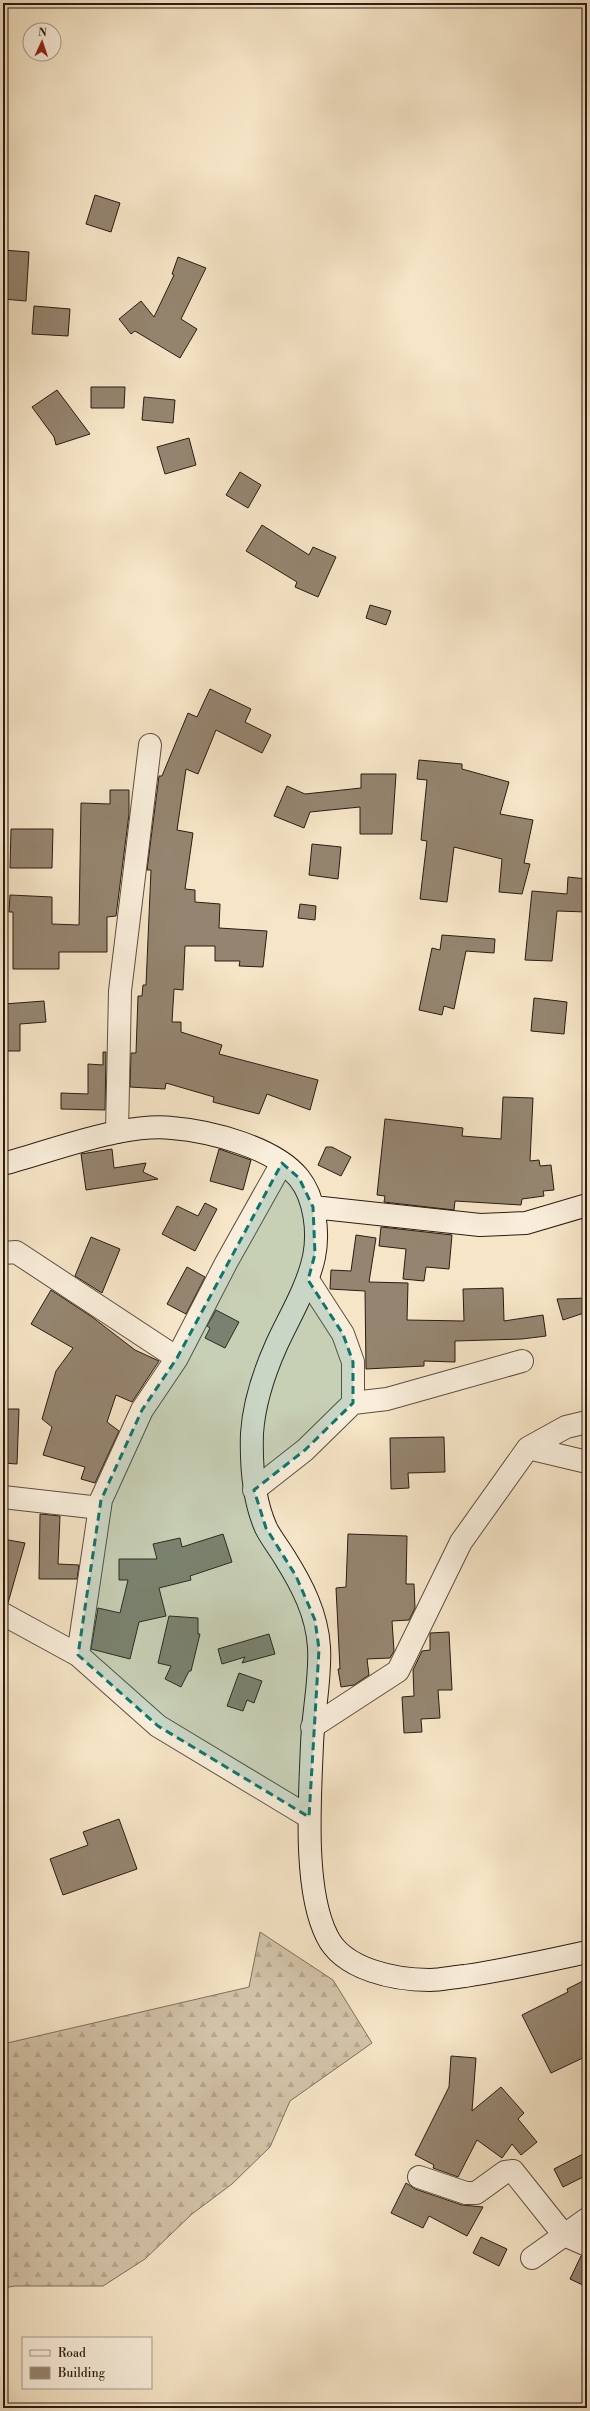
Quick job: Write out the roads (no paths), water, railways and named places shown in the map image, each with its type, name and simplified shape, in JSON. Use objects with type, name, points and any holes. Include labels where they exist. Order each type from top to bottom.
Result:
[{"type":"street","points":[[117,1132],[120,992],[150,745]]},
{"type":"street","points":[[3,1164],[117,1132],[169,1127],[218,1136],[264,1153],[282,1163],[299,1178],[312,1207],[316,1232],[315,1254],[308,1280],[275,1347],[261,1387],[252,1431],[254,1490],[266,1528],[296,1576],[315,1620],[319,1649],[312,1727],[309,1817],[314,1890],[320,1920],[328,1940],[348,1960],[376,1973],[431,1980],[507,1970],[587,1952]]},
{"type":"street","points":[[78,1655],[101,1500],[142,1410],[177,1358],[226,1263],[282,1163]]},
{"type":"street","points":[[312,1207],[480,1225],[526,1223],[587,1205]]},
{"type":"street","points":[[3,1253],[16,1252],[177,1358]]},
{"type":"street","points":[[308,1280],[343,1334],[353,1362],[353,1403]]},
{"type":"street","points":[[254,1490],[305,1450],[353,1403],[387,1399],[522,1361]]},
{"type":"street","points":[[312,1727],[398,1671],[461,1542],[528,1448],[566,1427],[587,1422]]},
{"type":"street","points":[[528,1448],[587,1462]]},
{"type":"street","points":[[3,1497],[100,1508]]},
{"type":"street","points":[[4,1613],[78,1655],[158,1726],[309,1817]]},
{"type":"street","points":[[419,2177],[466,2192],[476,2193],[505,2172],[513,2171],[564,2235],[587,2245]]},
{"type":"street","points":[[532,2258],[587,2219]]}]
